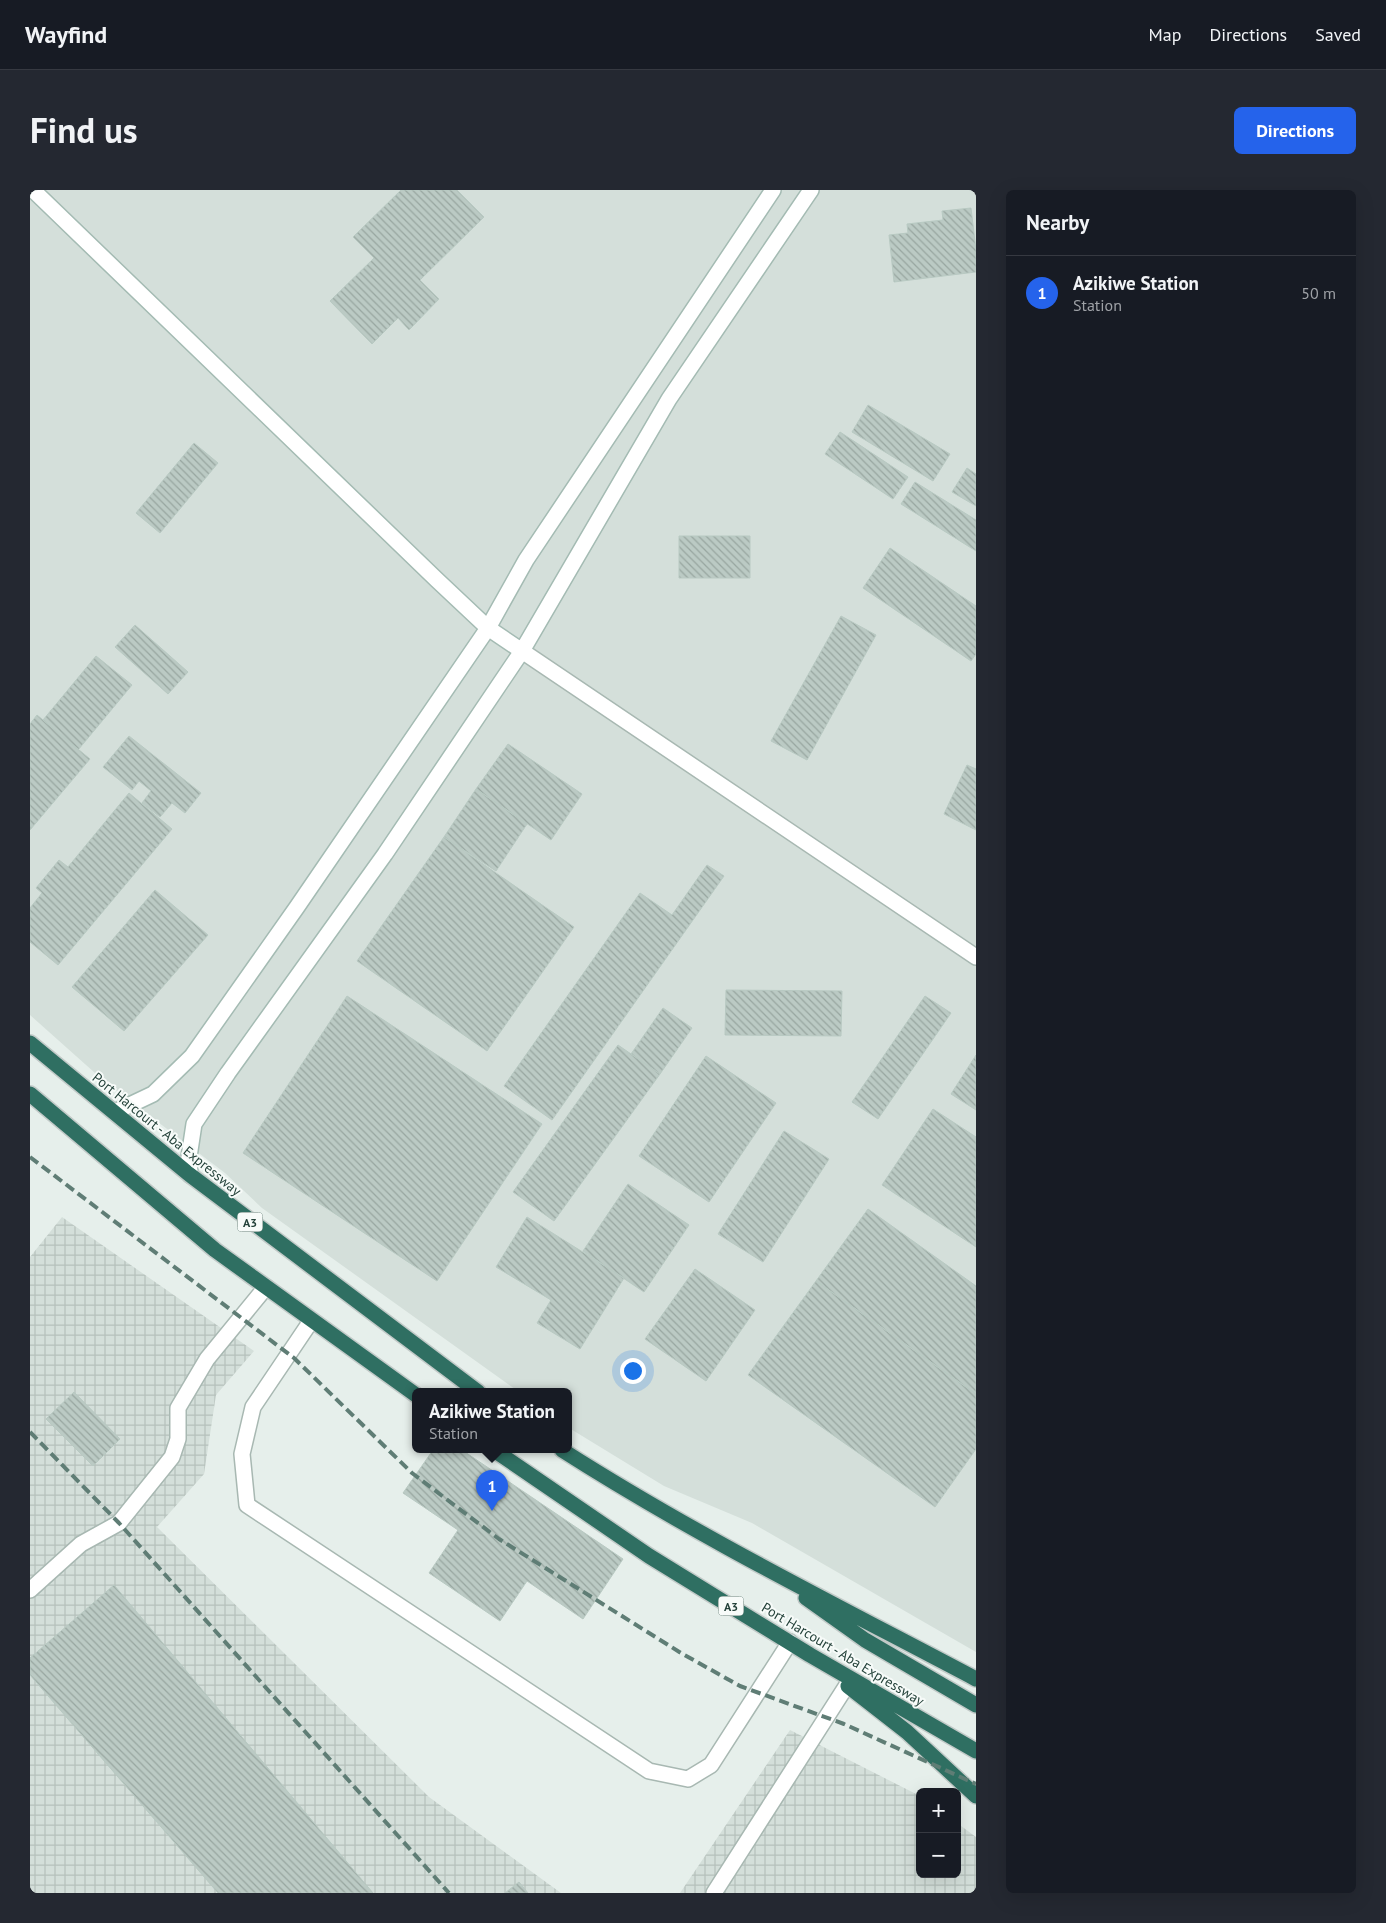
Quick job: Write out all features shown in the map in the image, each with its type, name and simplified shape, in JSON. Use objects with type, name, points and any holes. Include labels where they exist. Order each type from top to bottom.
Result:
[{"type":"highway","name":"Port Harcourt - Aba Expressway","points":[[30,1043],[190,1175],[473,1388]]},
{"type":"highway","points":[[30,1094],[215,1250],[412,1392]]},
{"type":"highway","name":"Port Harcourt - Aba Expressway","points":[[498,1453],[649,1556],[810,1655],[976,1751]]},
{"type":"highway","points":[[567,1453],[617,1485],[752,1561],[976,1678]]},
{"type":"highway","points":[[752,1561],[865,1640],[976,1705]]},
{"type":"highway","points":[[810,1655],[907,1732],[976,1796]]},
{"type":"street","points":[[33,190],[488,628],[976,957]]},
{"type":"street","points":[[115,1112],[153,1094],[192,1056],[297,908],[488,628],[526,560],[773,190]]},
{"type":"street","points":[[190,1175],[189,1157],[194,1124],[228,1073],[385,854],[522,651],[669,399],[811,190]]},
{"type":"street","points":[[30,1590],[81,1544],[119,1523],[172,1457],[178,1439],[178,1408],[207,1359],[266,1287]]},
{"type":"street","points":[[311,1321],[253,1407],[242,1454],[246,1505],[648,1771],[688,1779],[711,1765],[790,1642]]},
{"type":"street","points":[[714,1893],[847,1685]]},
{"type":"shaded area","points":[[30,190],[976,190],[976,1652],[752,1523],[664,1486],[572,1429],[572,1388],[513,1388],[262,1208],[225,1173],[104,1081],[30,1015]]},
{"type":"shaded area","points":[[62,1217],[254,1351],[216,1395],[204,1474],[157,1527],[429,1797],[561,1893],[30,1893],[30,1257]]},
{"type":"shaded area","points":[[790,1730],[916,1794],[916,1878],[961,1878],[961,1826],[976,1837],[976,1893],[680,1893]]},
{"type":"building","points":[[401,190],[457,190],[484,217],[420,280],[439,299],[409,330],[398,318],[372,344],[330,301],[374,258],[353,237]]},
{"type":"building","points":[[971,208],[976,250],[976,272],[894,282],[889,235],[908,233],[907,224],[943,220],[942,211]]},
{"type":"building","points":[[868,405],[950,454],[933,481],[852,432]]},
{"type":"building","points":[[840,432],[908,477],[893,499],[825,454]]},
{"type":"building","points":[[194,443],[218,463],[160,533],[136,513]]},
{"type":"building","points":[[967,468],[976,474],[976,506],[952,492]]},
{"type":"building","points":[[915,482],[976,520],[976,551],[901,504]]},
{"type":"building","points":[[679,536],[750,536],[750,578],[679,578]]},
{"type":"building","points":[[890,548],[976,606],[976,654],[971,661],[863,588]]},
{"type":"building","points":[[841,616],[876,635],[807,760],[771,741]]},
{"type":"building","points":[[135,625],[188,672],[168,694],[115,647]]},
{"type":"building","points":[[96,656],[132,685],[78,750],[43,720]]},
{"type":"building","points":[[37,715],[90,759],[30,830],[30,724]]},
{"type":"building","points":[[129,736],[201,793],[185,813],[172,803],[160,817],[142,803],[151,791],[139,781],[132,790],[103,767]]},
{"type":"building","points":[[508,744],[582,794],[551,840],[476,789]]},
{"type":"building","points":[[967,765],[976,769],[976,830],[944,814]]},
{"type":"building","points":[[476,789],[527,824],[496,871],[444,837]]},
{"type":"building","points":[[129,793],[172,829],[58,965],[30,942],[30,908],[42,893],[36,888],[59,860],[68,867]]},
{"type":"building","points":[[444,837],[574,927],[487,1051],[357,961]]},
{"type":"building","points":[[707,865],[724,876],[552,1120],[504,1086],[640,893],[672,915]]},
{"type":"building","points":[[155,890],[208,935],[124,1031],[72,987]]},
{"type":"building","points":[[726,990],[842,991],[841,1036],[725,1035]]},
{"type":"building","points":[[347,996],[542,1124],[437,1281],[243,1153]]},
{"type":"building","points":[[925,996],[951,1013],[878,1119],[852,1102]]},
{"type":"building","points":[[663,1008],[692,1028],[660,1074],[631,1054]]},
{"type":"building","points":[[618,1045],[660,1074],[554,1221],[513,1192]]},
{"type":"building","points":[[976,1055],[976,1110],[951,1094]]},
{"type":"building","points":[[706,1056],[776,1103],[709,1202],[639,1156]]},
{"type":"building","points":[[933,1109],[976,1137],[976,1247],[882,1185]]},
{"type":"building","points":[[784,1131],[829,1159],[763,1262],[718,1234]]},
{"type":"building","points":[[628,1184],[689,1225],[644,1292],[583,1251]]},
{"type":"building","points":[[868,1209],[976,1286],[976,1394],[816,1281]]},
{"type":"building","points":[[527,1217],[624,1278],[580,1349],[537,1323],[551,1300],[496,1267]]},
{"type":"building","points":[[695,1269],[755,1310],[706,1381],[645,1339]]},
{"type":"building","points":[[816,1281],[976,1394],[976,1449],[935,1507],[748,1375]]},
{"type":"building","points":[[74,1392],[120,1439],[93,1466],[46,1419]]},
{"type":"building","points":[[431,1453],[466,1453],[623,1559],[583,1619],[527,1581],[500,1621],[429,1573],[458,1530],[403,1493]]},
{"type":"building","points":[[114,1585],[373,1893],[218,1893],[30,1675],[30,1658]]},
{"type":"building","points":[[519,1882],[528,1893],[505,1893]]},
{"type":"railway","points":[[30,1157],[294,1358],[412,1473],[499,1539],[681,1653],[740,1686],[844,1724],[976,1784]]},
{"type":"railway","points":[[30,1432],[119,1523],[449,1893]]},
{"type":"place","name":"Azikiwe Station","points":[[492,1511]]}]
